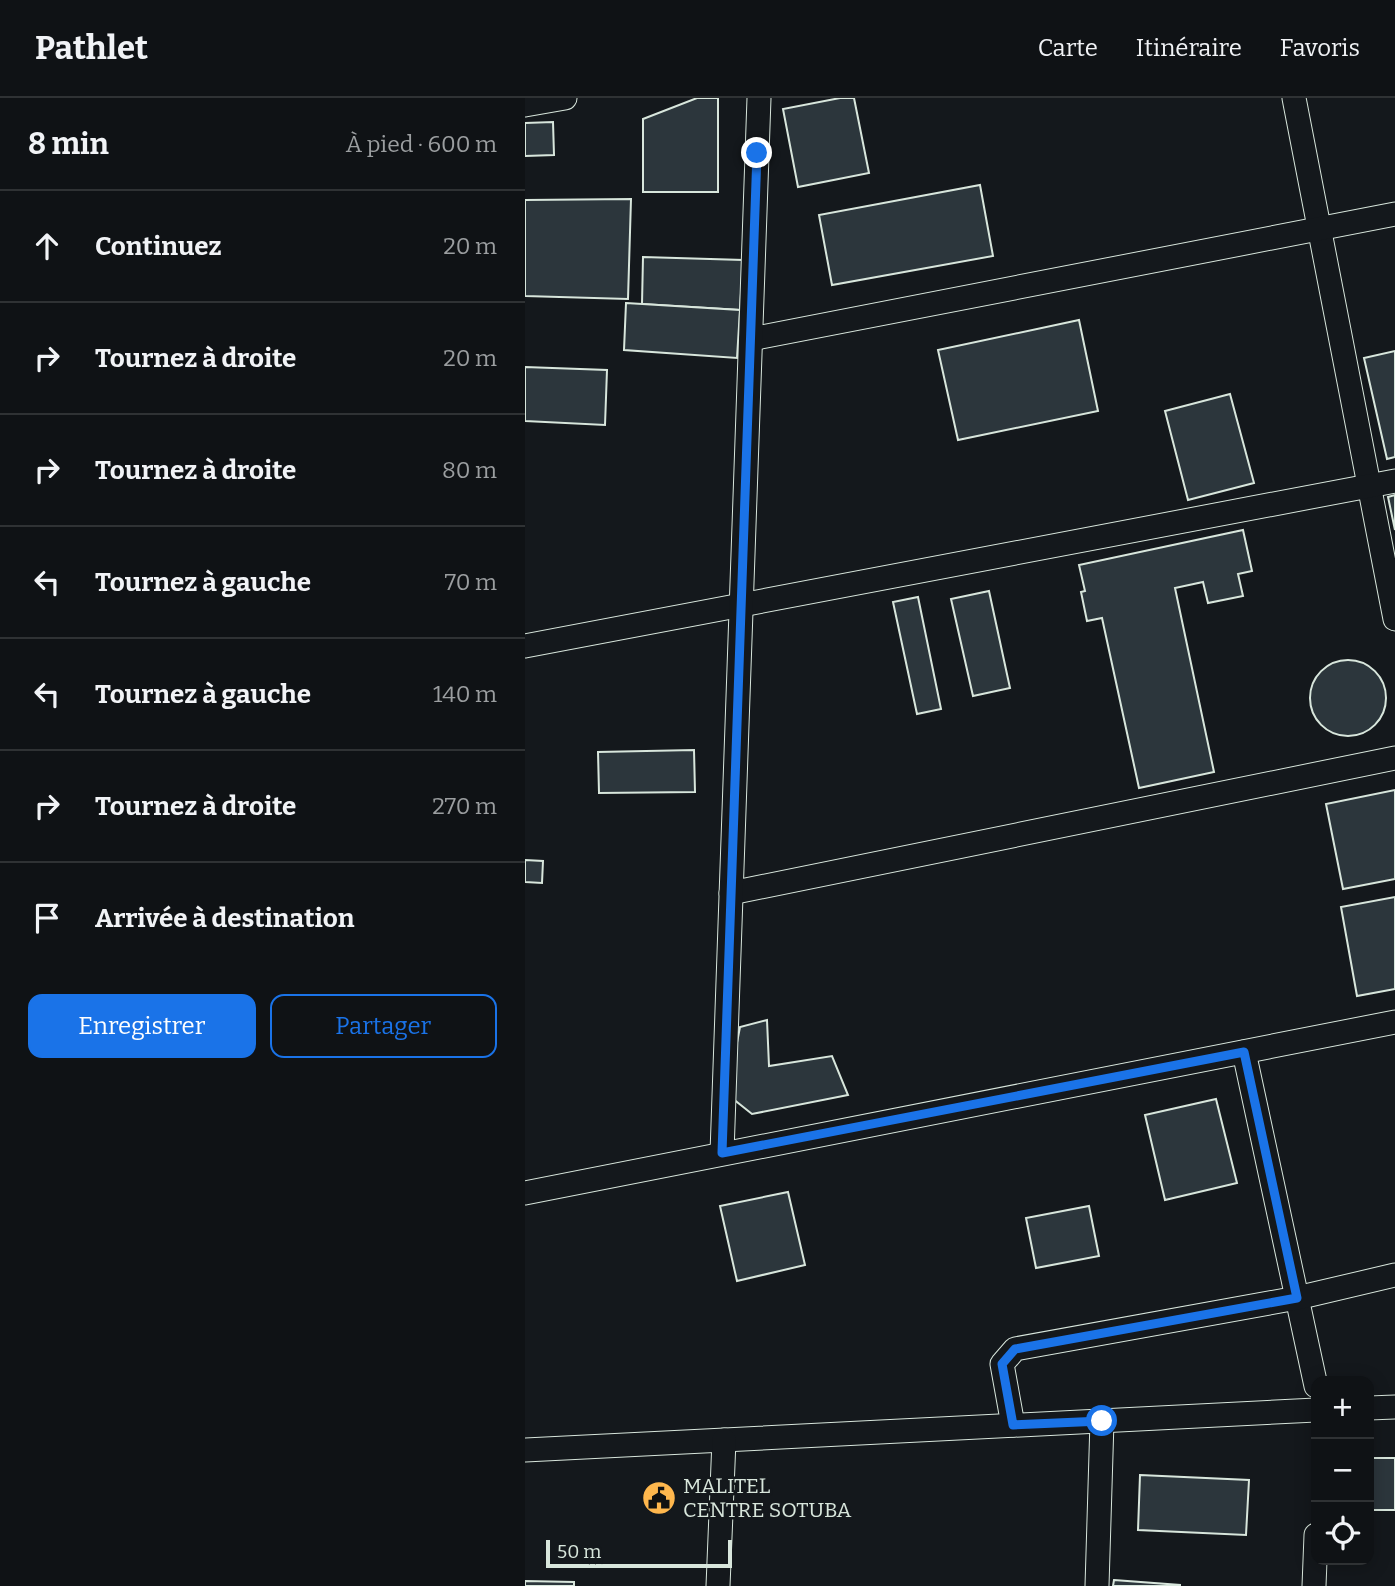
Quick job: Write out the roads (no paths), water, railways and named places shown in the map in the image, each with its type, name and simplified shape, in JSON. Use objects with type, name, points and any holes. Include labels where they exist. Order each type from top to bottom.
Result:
[{"type":"street","points":[[525,106],[565,98]]},
{"type":"street","points":[[722,1153],[759,98]]},
{"type":"street","points":[[1294,98],[1395,619]]},
{"type":"street","points":[[751,339],[1395,214]]},
{"type":"street","points":[[525,646],[1395,481]]},
{"type":"street","points":[[731,892],[1395,758]]},
{"type":"street","points":[[525,1192],[1395,1022]]},
{"type":"street","points":[[1244,1052],[1314,1376]]},
{"type":"street","points":[[1013,1425],[1002,1364],[1015,1349],[1297,1298],[1395,1275]]},
{"type":"street","points":[[1374,1408],[1395,1407]]},
{"type":"street","points":[[525,1450],[1311,1410]]},
{"type":"street","points":[[1097,1586],[1102,1421]]},
{"type":"street","points":[[718,1586],[724,1440]]},
{"type":"street","points":[[1314,1586],[1315,1565]]},
{"type":"place","name":"MALITEL CENTRE SOTUBA","points":[[659,1498]]}]
